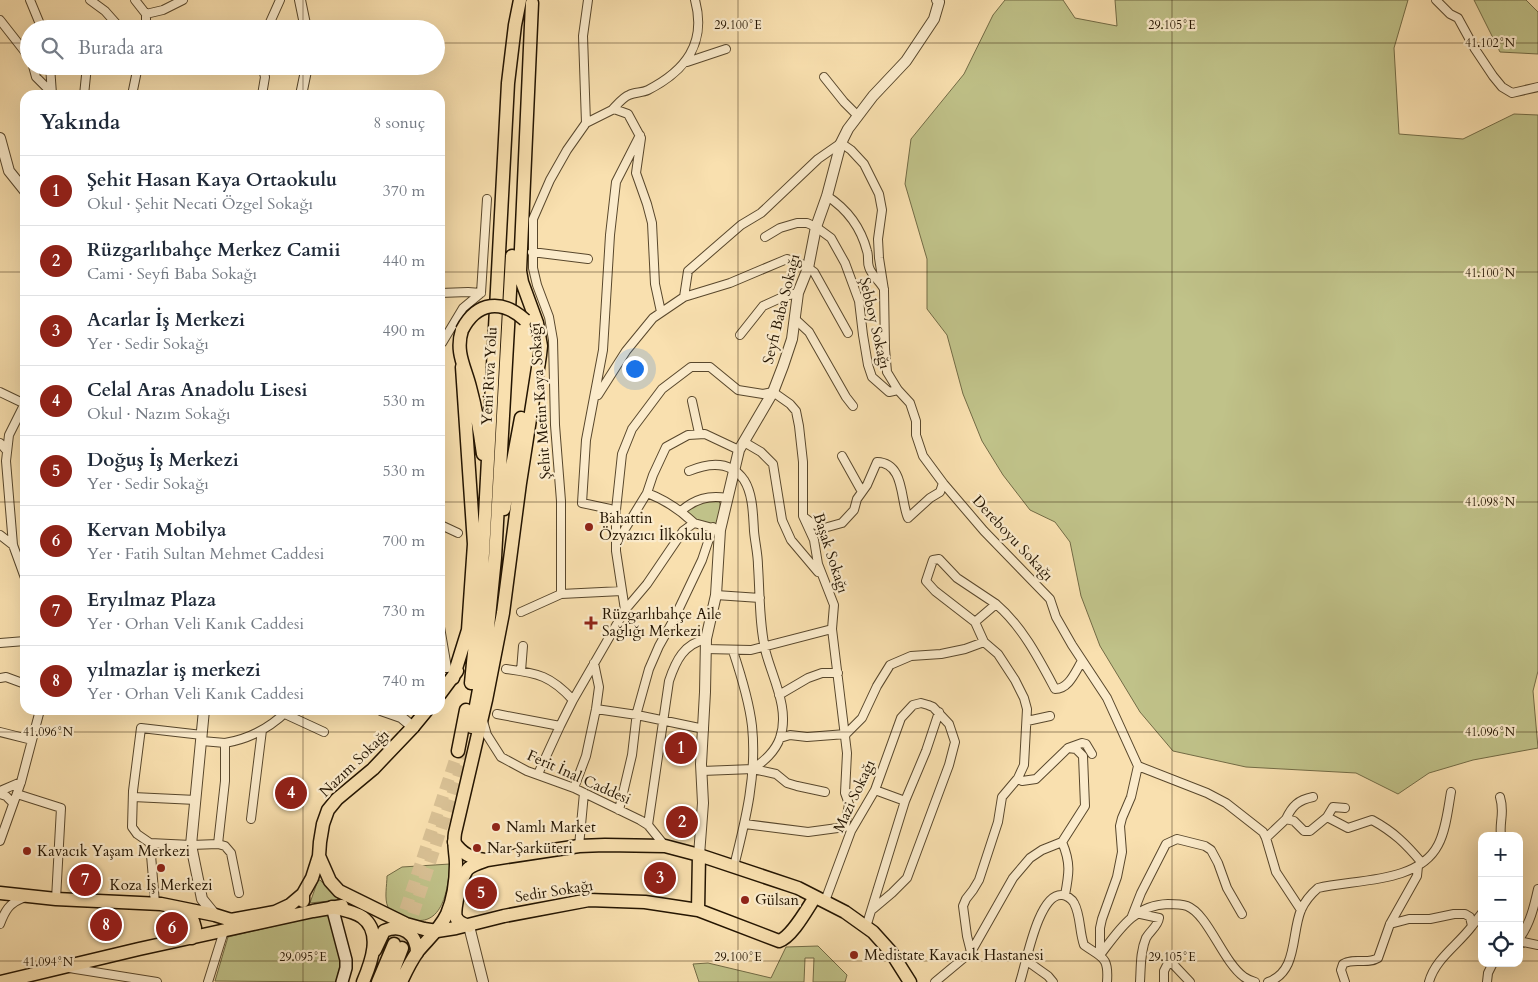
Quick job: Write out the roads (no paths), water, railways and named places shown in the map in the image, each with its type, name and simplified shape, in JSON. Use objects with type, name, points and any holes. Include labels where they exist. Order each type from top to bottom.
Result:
[{"type":"main road","points":[[401,982],[416,953],[437,931],[446,915],[452,896],[456,863],[454,842],[503,613],[518,493],[538,374],[541,346],[537,323],[522,282],[520,271],[528,1]]},
{"type":"main road","name":"Yeni Riva Yolu","points":[[528,1],[495,558],[485,657],[462,752],[474,671],[487,481],[508,83],[515,25],[528,1]]},
{"type":"main road","points":[[487,481],[481,437],[472,395],[459,353],[459,339],[462,330],[466,321],[482,308],[493,306],[506,307],[517,312],[535,330],[541,346]]},
{"type":"main road","points":[[495,558],[534,349],[533,338],[525,320]]},
{"type":"main road","points":[[453,678],[468,630],[474,544],[462,367]]},
{"type":"main road","points":[[445,688],[453,678],[476,636]]},
{"type":"main road","name":"Nazım Sokağı","points":[[320,856],[323,824],[328,810],[337,799],[373,769],[423,715]]},
{"type":"main road","points":[[454,842],[460,851],[469,857],[487,860]]},
{"type":"main road","points":[[473,927],[460,923],[455,914],[455,907],[465,873],[469,868],[487,860],[579,846],[665,846],[734,866],[798,888],[845,912],[866,927],[891,952],[910,982]]},
{"type":"main road","points":[[698,910],[699,855]]},
{"type":"main road","points":[[320,856],[324,869],[334,887],[406,924],[437,931]]},
{"type":"main road","points":[[0,894],[158,904],[194,910],[231,920],[275,912],[290,905],[304,894],[320,856]]},
{"type":"main road","points":[[304,894],[307,908],[313,911]]},
{"type":"main road","name":"Sedir Sokağı","points":[[437,931],[473,927],[504,916],[589,900],[645,902],[698,910],[779,942],[784,940],[820,899]]},
{"type":"main road","points":[[158,904],[179,910],[193,921],[192,938]]},
{"type":"main road","points":[[1,982],[313,911],[355,905],[374,907]]},
{"type":"main road","points":[[332,908],[357,914],[367,922],[374,938],[373,956]]},
{"type":"main road","points":[[332,908],[346,960],[342,982]]},
{"type":"main road","points":[[363,982],[382,934],[389,929],[405,930],[413,937],[417,946],[416,953]]},
{"type":"main road","points":[[378,982],[398,946],[389,982]]},
{"type":"street","points":[[30,0],[38,20]]},
{"type":"street","points":[[90,0],[105,11],[113,20]]},
{"type":"street","points":[[136,0],[146,14],[146,20]]},
{"type":"street","points":[[146,14],[163,10],[183,0]]},
{"type":"street","points":[[271,20],[280,0]]},
{"type":"street","points":[[300,0],[304,20]]},
{"type":"street","points":[[588,0],[583,36],[586,123],[612,110],[628,95],[646,91],[664,81],[687,62],[726,49]]},
{"type":"street","points":[[687,62],[693,50],[698,29],[695,0]]},
{"type":"street","points":[[1436,0],[1450,14],[1458,18],[1475,49],[1502,87],[1512,93],[1538,87]]},
{"type":"street","name":"Seyfi Baba Sokağı","points":[[699,855],[703,803],[702,771],[706,644],[716,595],[716,529],[727,498],[741,446],[773,392],[792,339],[798,293],[808,268],[816,227],[827,196],[841,143],[848,129],[873,96],[906,61],[934,19],[939,1]]},
{"type":"street","points":[[0,20],[20,46]]},
{"type":"street","points":[[35,75],[48,90]]},
{"type":"street","points":[[51,75],[52,90]]},
{"type":"street","points":[[85,90],[86,75]]},
{"type":"street","points":[[133,90],[136,75]]},
{"type":"street","points":[[263,90],[264,75]]},
{"type":"street","points":[[302,90],[305,75]]},
{"type":"street","points":[[824,77],[858,116]]},
{"type":"street","points":[[612,110],[628,114],[641,138],[636,173],[652,223],[655,284],[661,312]]},
{"type":"street","name":"Şehit Metin Kaya Sokağı","points":[[561,594],[561,501],[555,425],[553,340],[549,317],[533,268],[533,220],[550,180],[567,150],[586,123]]},
{"type":"street","points":[[610,509],[582,503],[586,440],[603,350],[610,235],[616,182],[640,135]]},
{"type":"street","points":[[0,138],[9,171],[20,185]]},
{"type":"street","points":[[684,297],[688,271],[741,225],[761,213],[818,159],[841,143]]},
{"type":"street","name":"Dereboyu Sokağı","points":[[841,143],[864,164],[879,194],[882,210],[878,239],[884,290],[887,372],[898,390],[910,403],[916,421],[916,435],[923,456],[943,483],[1007,555],[1050,599],[1056,617],[1082,661],[1102,688],[1138,766]]},
{"type":"street","points":[[827,196],[848,213],[862,236],[868,252],[869,267],[884,290]]},
{"type":"street","points":[[445,337],[463,308],[481,293],[487,199]]},
{"type":"street","points":[[765,237],[780,228],[797,223],[807,223],[816,227]]},
{"type":"street","name":"Şebboy Sokağı","points":[[816,227],[831,238],[846,263],[859,301],[863,335],[872,377],[889,392],[898,390]]},
{"type":"street","points":[[532,252],[588,259]]},
{"type":"street","points":[[595,398],[626,351],[653,318],[661,312],[684,297],[730,282],[787,259],[814,272],[848,333]]},
{"type":"street","points":[[445,293],[481,293]]},
{"type":"street","points":[[740,335],[763,306],[785,296],[798,293]]},
{"type":"street","points":[[795,320],[809,332],[853,406]]},
{"type":"street","points":[[625,610],[616,552],[617,502],[622,454],[632,429],[662,389],[691,367],[710,368],[738,390],[763,394],[773,392]]},
{"type":"street","points":[[0,392],[20,402]]},
{"type":"street","name":"Başak Sokağı","points":[[773,392],[796,411],[803,462],[803,516],[814,540],[818,564],[834,605],[832,629],[846,734],[848,829]]},
{"type":"street","points":[[692,401],[699,433]]},
{"type":"street","points":[[20,414],[9,436],[6,461],[13,545],[20,564]]},
{"type":"street","points":[[616,542],[647,493],[666,447],[688,435],[705,434],[761,452],[773,464],[782,520],[791,540],[825,581]]},
{"type":"street","points":[[0,443],[7,451]]},
{"type":"street","points":[[842,456],[861,490]]},
{"type":"street","points":[[803,516],[813,524],[824,528],[842,523],[854,510],[861,490],[867,485],[877,462],[882,462],[895,472],[902,487],[905,512],[908,518],[930,498],[940,492],[943,483]]},
{"type":"street","points":[[689,471],[703,465],[722,464],[734,470],[744,480],[752,504],[765,647],[783,713],[780,738],[769,757],[753,770]]},
{"type":"street","points":[[619,810],[632,754],[637,715],[649,669],[716,529],[694,523],[681,511],[664,500],[647,493]]},
{"type":"street","points":[[681,511],[700,498],[727,498]]},
{"type":"street","points":[[538,774],[573,700],[625,610],[647,584],[683,531],[694,523]]},
{"type":"street","points":[[445,527],[458,533]]},
{"type":"street","points":[[0,535],[13,545]]},
{"type":"street","points":[[971,952],[966,936],[963,906],[979,880],[998,822],[1002,798],[1018,778],[1024,764],[1027,709],[1015,680],[998,654],[984,642],[976,622],[935,591],[926,581],[933,560],[939,559],[956,578],[984,595],[1003,610],[1032,648],[1054,689],[1066,686],[1082,661]]},
{"type":"street","points":[[521,612],[561,594],[622,591]]},
{"type":"street","points":[[716,595],[760,598]]},
{"type":"street","points":[[976,622],[996,604]]},
{"type":"street","points":[[648,825],[669,681],[676,662],[688,646],[706,644],[733,651],[751,650],[832,629]]},
{"type":"street","points":[[0,643],[20,641]]},
{"type":"street","points":[[780,738],[846,734],[862,718],[877,686],[890,665],[911,656],[941,654],[965,649],[984,642]]},
{"type":"street","points":[[521,671],[523,646]]},
{"type":"street","points":[[733,651],[744,683],[752,724],[753,770],[745,824],[734,866]]},
{"type":"street","points":[[445,656],[447,668],[445,668]]},
{"type":"street","points":[[574,788],[586,756],[596,709],[599,687],[594,663]]},
{"type":"street","points":[[506,669],[546,677],[573,700]]},
{"type":"street","points":[[779,695],[808,678],[822,673],[838,673]]},
{"type":"street","points":[[0,678],[20,682]]},
{"type":"street","name":"Mazi Sokağı","points":[[820,899],[848,829],[876,790],[901,718],[913,705],[921,703],[933,707],[939,712]]},
{"type":"street","points":[[596,709],[637,715],[704,729]]},
{"type":"street","points":[[866,927],[905,801],[926,751],[939,712]]},
{"type":"street","points":[[873,909],[892,894],[906,878],[950,764],[955,742],[949,724],[939,712]]},
{"type":"street","points":[[497,714],[560,726]]},
{"type":"street","points":[[0,841],[21,782],[39,715]]},
{"type":"street","points":[[204,715],[191,845],[202,899],[215,915]]},
{"type":"street","points":[[239,893],[231,853],[225,846],[218,844],[150,843],[132,827],[133,797],[141,728],[225,743],[236,741],[262,730],[283,715]]},
{"type":"street","points":[[293,715],[324,732]]},
{"type":"street","points":[[404,715],[413,727]]},
{"type":"street","name":"Ferit İnal Caddesi","points":[[482,716],[487,736],[501,757],[527,771],[574,788],[648,825],[665,846]]},
{"type":"street","points":[[1027,720],[1050,716]]},
{"type":"street","points":[[251,819],[262,730]]},
{"type":"street","points":[[0,732],[32,740]]},
{"type":"street","points":[[218,844],[225,781],[225,743]]},
{"type":"street","points":[[1018,778],[1022,781],[1036,779],[1068,748],[1082,743],[1086,744],[1092,754]]},
{"type":"street","points":[[935,982],[971,952],[1013,878],[1030,858],[1042,850],[1062,842],[1085,806],[1083,756],[1076,750],[1068,748]]},
{"type":"street","points":[[1100,955],[1102,918],[1117,877],[1122,852],[1120,826],[1131,797],[1138,766],[1207,793],[1226,803],[1263,832],[1276,872],[1301,910]]},
{"type":"street","points":[[702,771],[753,770],[776,774],[787,783],[825,792]]},
{"type":"street","points":[[0,792],[21,782]]},
{"type":"street","points":[[876,790],[905,801]]},
{"type":"street","points":[[0,792],[13,803]]},
{"type":"street","points":[[1268,982],[1277,979],[1286,969],[1293,948],[1301,910],[1310,895],[1318,888],[1389,877],[1420,864],[1432,855],[1439,845],[1444,830],[1451,792]]},
{"type":"street","points":[[579,846],[584,793]]},
{"type":"street","points":[[17,794],[61,808],[56,899]]},
{"type":"street","points":[[1500,796],[1503,807],[1501,832]]},
{"type":"street","points":[[133,797],[196,800]]},
{"type":"street","points":[[1266,838],[1286,819],[1289,811],[1296,804],[1312,797]]},
{"type":"street","points":[[1286,819],[1294,821],[1306,832],[1310,832],[1326,817],[1333,807],[1345,808]]},
{"type":"street","points":[[1326,817],[1348,828],[1372,820],[1388,828],[1405,842],[1420,864],[1417,876],[1390,924],[1378,958],[1373,962],[1348,960],[1343,964],[1341,970],[1345,982]]},
{"type":"street","points":[[745,824],[808,832],[848,829]]},
{"type":"street","points":[[1133,915],[1166,844],[1177,839],[1205,846],[1212,850],[1227,888],[1242,914]]},
{"type":"street","points":[[1062,842],[1069,861],[1065,895]]},
{"type":"street","points":[[150,843],[158,904]]},
{"type":"street","points":[[1523,933],[1533,913],[1538,889]]},
{"type":"street","points":[[1020,982],[1034,929],[1041,914],[1048,902],[1053,898],[1058,895],[1065,895],[1073,902],[1078,914],[1084,945],[1100,955],[1108,969],[1108,982]]},
{"type":"street","points":[[0,924],[5,911],[13,902],[27,896]]},
{"type":"street","points":[[194,910],[202,899]]},
{"type":"street","points":[[1100,955],[1133,915],[1150,906],[1168,904],[1186,906],[1195,911],[1223,952],[1244,978],[1250,981]]},
{"type":"street","points":[[1390,924],[1409,919],[1465,914],[1470,917],[1472,926]]},
{"type":"street","points":[[1133,915],[1159,918],[1159,922],[1147,936],[1142,949],[1140,982]]},
{"type":"street","points":[[1429,982],[1436,964],[1462,939],[1478,918]]},
{"type":"street","points":[[473,927],[483,982]]},
{"type":"street","points":[[208,982],[224,932]]},
{"type":"street","points":[[1523,942],[1536,947]]},
{"type":"street","points":[[1027,961],[1048,976],[1052,982]]},
{"type":"street","points":[[1164,982],[1164,972],[1168,963],[1172,963],[1190,982]]},
{"type":"street","points":[[1487,982],[1491,967]]},
{"type":"street","points":[[65,968],[157,982]]},
{"type":"tunnel","points":[[394,944],[458,751]]},
{"type":"tunnel","points":[[402,948],[466,753]]},
{"type":"place","name":"Bahattin Özyazıcı İlkokulu","points":[[589,527]]},
{"type":"place","name":"Rüzgarlıbahçe Aile Sağlığı Merkezi","points":[[591,623]]},
{"type":"place","name":"Şehit Hasan Kaya Ortaokulu","points":[[681,748]]},
{"type":"place","name":"Celal Aras Anadolu Lisesi","points":[[291,793]]},
{"type":"place","name":"Rüzgarlıbahçe Merkez Camii","points":[[682,822]]},
{"type":"place","name":"Namlı Market","points":[[496,827]]},
{"type":"place","name":"Nar Şarküteri","points":[[477,848]]},
{"type":"place","name":"Kavacık Yaşam Merkezi","points":[[27,851]]},
{"type":"place","name":"Koza İş Merkezi","points":[[161,868]]},
{"type":"place","name":"Acarlar İş Merkezi","points":[[660,878]]},
{"type":"place","name":"Eryılmaz Plaza","points":[[85,880]]},
{"type":"place","name":"Doğuş İş Merkezi","points":[[481,893]]},
{"type":"place","name":"Gülsan","points":[[745,900]]},
{"type":"place","name":"yılmazlar iş merkezi","points":[[106,925]]},
{"type":"place","name":"Kervan Mobilya","points":[[172,928]]},
{"type":"place","name":"Medistate Kavacık Hastanesi","points":[[854,955]]}]
